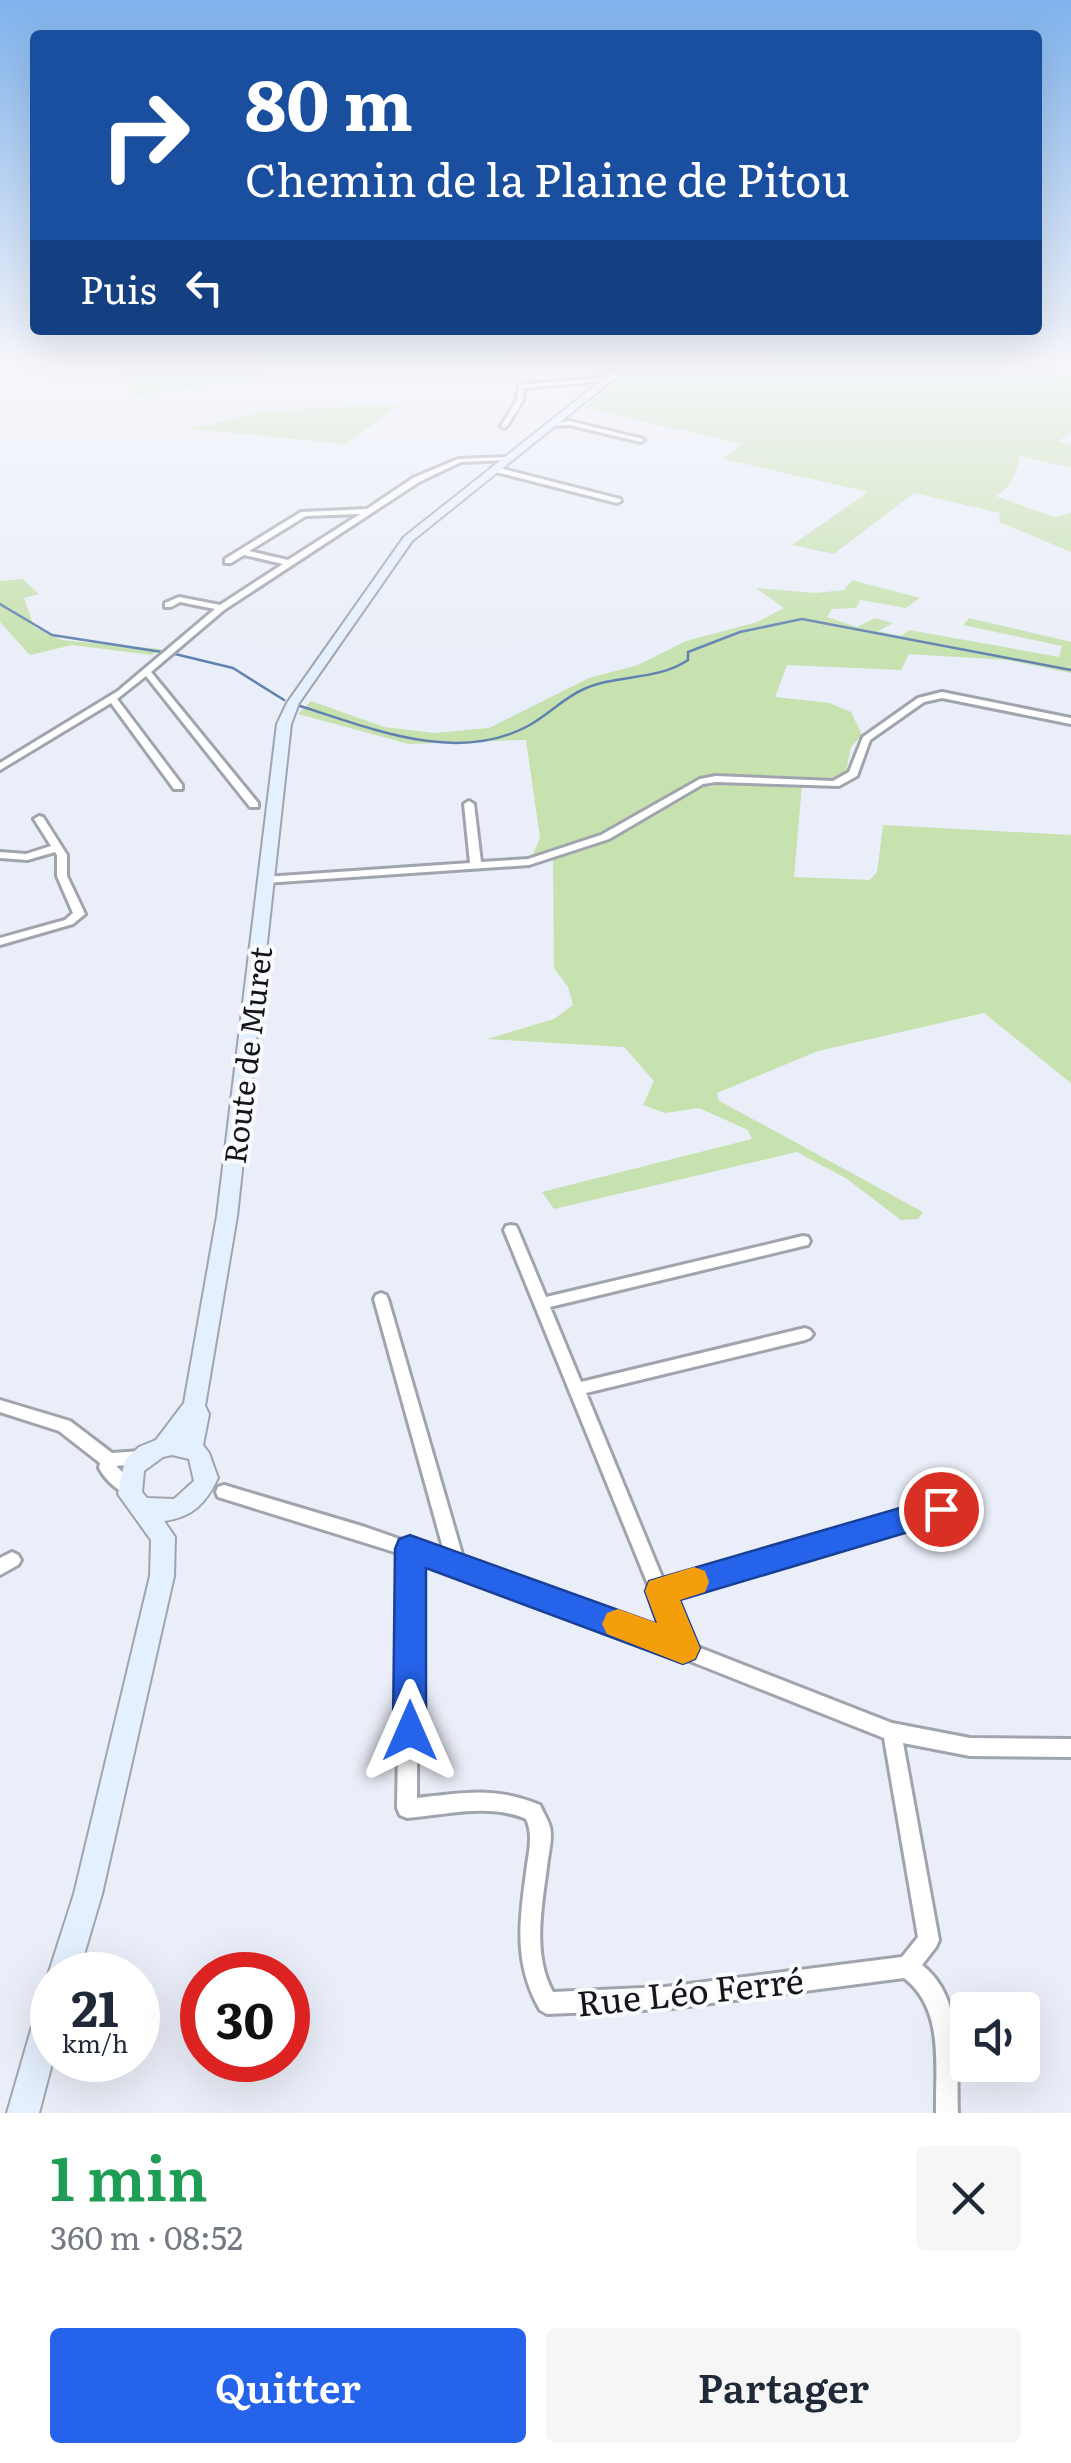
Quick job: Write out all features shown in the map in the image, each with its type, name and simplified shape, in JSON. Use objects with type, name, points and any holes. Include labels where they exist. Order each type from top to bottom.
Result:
[{"type":"main road","points":[[494,469],[506,460]]},
{"type":"main road","name":"Route de Muret","points":[[190,1448],[228,1216],[284,724],[293,703],[408,539],[494,469]]},
{"type":"main road","points":[[70,1952],[88,1894],[162,1576],[163,1536],[135,1497],[129,1478],[140,1458],[164,1446],[194,1406]]},
{"type":"main road","points":[[163,1536],[201,1494],[204,1460],[190,1448],[164,1446]]},
{"type":"main road","points":[[135,1497],[201,1494]]},
{"type":"main road","points":[[23,2113],[32,2082]]},
{"type":"street","points":[[0,767],[112,699],[148,674],[221,608],[369,511],[446,464],[500,460]]},
{"type":"street","points":[[494,469],[617,501]]},
{"type":"street","points":[[228,562],[303,515],[369,511]]},
{"type":"street","points":[[242,552],[290,563]]},
{"type":"street","points":[[168,605],[179,599],[221,608]]},
{"type":"street","points":[[148,674],[254,804]]},
{"type":"street","points":[[265,880],[528,862],[606,837],[700,782],[844,780],[853,774],[860,744],[929,697],[942,695],[1071,722]]},
{"type":"street","points":[[112,699],[178,787]]},
{"type":"street","points":[[469,804],[476,866]]},
{"type":"street","points":[[0,942],[68,922],[79,914],[62,876],[64,861],[38,819]]},
{"type":"street","points":[[0,855],[24,858],[57,848]]},
{"type":"street","points":[[511,1230],[683,1648]]},
{"type":"street","points":[[541,1304],[803,1242]]},
{"type":"street","points":[[381,1299],[457,1565]]},
{"type":"street","points":[[577,1389],[804,1334]]},
{"type":"street","points":[[0,1406],[64,1426],[109,1460],[140,1458]]},
{"type":"street","points":[[109,1460],[107,1468],[135,1497]]},
{"type":"street","points":[[201,1494],[457,1565],[683,1648],[892,1732],[970,1748],[1071,1748]]},
{"type":"street","points":[[660,1591],[941,1509]]},
{"type":"street","name":"Rue Léo Ferré","points":[[410,1549],[407,1808],[515,1802],[534,1812],[541,1830],[530,1954],[532,1981],[547,2003],[665,1998],[907,1967]]},
{"type":"street","points":[[892,1732],[929,1940],[907,1967],[934,1992],[944,2028],[947,2113]]},
{"type":"green space","points":[[727,460],[1019,460],[1006,489],[996,496],[1054,517],[1071,513],[1071,552],[999,522],[1000,513],[914,493],[834,554],[792,545],[868,492]]},
{"type":"green space","points":[[1035,460],[1071,460],[1071,468]]},
{"type":"green space","points":[[23,579],[39,594],[24,598],[34,627],[62,640],[161,649],[152,655],[72,645],[30,655],[0,622],[0,581]]},
{"type":"green space","points":[[852,580],[920,598],[906,608],[860,600],[856,608],[832,609],[827,617],[857,627],[875,618],[893,623],[878,631],[901,636],[909,630],[1059,657],[1062,646],[963,625],[969,618],[1071,642],[1071,673],[1008,660],[909,654],[901,670],[787,665],[775,697],[829,703],[851,712],[862,735],[851,747],[845,776],[832,780],[713,776],[709,787],[723,783],[802,785],[794,877],[870,880],[877,872],[883,825],[1071,835],[1071,1083],[984,1013],[818,1051],[717,1093],[718,1100],[923,1212],[918,1219],[901,1220],[847,1179],[797,1152],[554,1209],[542,1192],[752,1139],[748,1130],[699,1108],[665,1113],[643,1105],[654,1081],[624,1047],[487,1039],[554,1019],[573,1005],[568,987],[554,968],[553,858],[592,845],[652,814],[642,812],[607,831],[531,858],[540,838],[526,740],[409,744],[298,714],[311,701],[384,727],[434,733],[489,728],[589,678],[638,665],[686,641],[757,622],[784,608],[756,588],[816,593],[844,590]]},
{"type":"waterway","points":[[0,604],[52,635],[162,652]]},
{"type":"waterway","points":[[300,706],[413,739],[471,742],[499,738],[533,723],[584,689],[676,667],[688,660],[688,652],[740,632],[802,619],[1071,670]]},
{"type":"waterway","points":[[175,654],[233,668],[284,700]]},
{"type":"slow traffic","points":[[618,1624],[683,1648],[660,1591],[694,1582]]},
{"type":"route","points":[[410,1731],[410,1549],[683,1648],[660,1591],[941,1509]]}]
